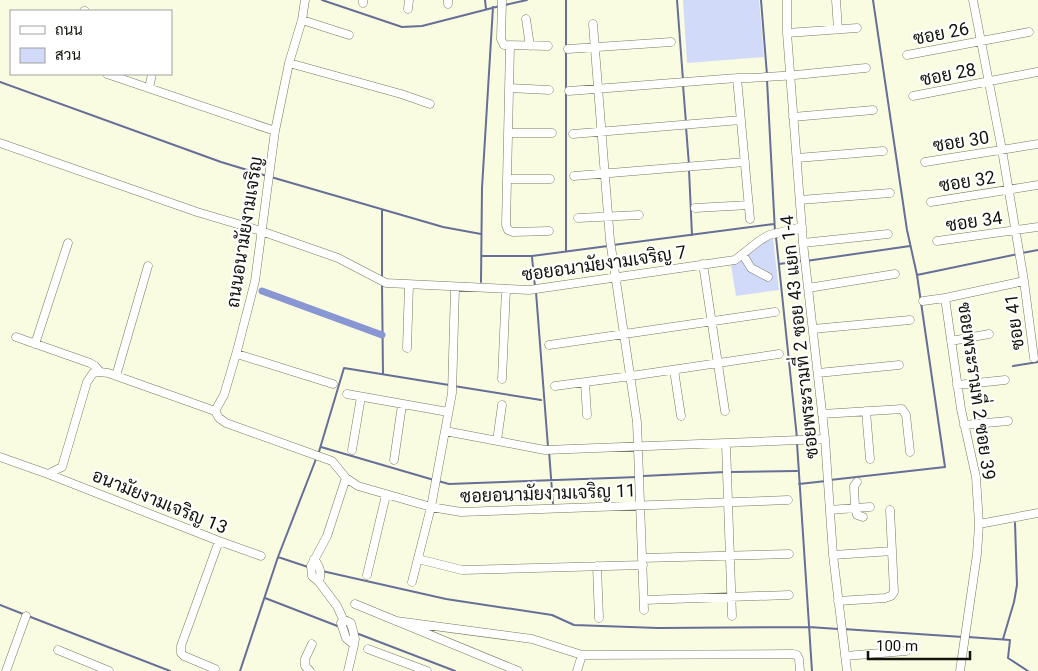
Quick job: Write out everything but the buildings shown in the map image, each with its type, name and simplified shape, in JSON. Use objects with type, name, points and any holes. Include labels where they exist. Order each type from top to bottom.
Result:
[{"type":"street","name":"ถนนอนามัยงามเจริญ","points":[[215,411],[224,395],[237,354],[255,280],[275,131],[289,63],[306,0]]},
{"type":"street","points":[[408,9],[409,0]]},
{"type":"street","points":[[502,0],[502,39],[504,46],[548,46]]},
{"type":"street","name":"ซอยพระรามที่ 2 ซอย 43 แยก 1-4","points":[[788,0],[787,33],[803,243],[825,439],[833,555],[847,671]]},
{"type":"street","points":[[836,0],[838,29]]},
{"type":"street","points":[[973,0],[1002,150],[1024,281]]},
{"type":"street","points":[[526,19],[530,46]]},
{"type":"street","points":[[302,20],[349,35]]},
{"type":"street","points":[[593,24],[610,240],[631,376],[639,446],[644,610]]},
{"type":"street","points":[[787,33],[858,28]]},
{"type":"street","name":"ซอย 26","points":[[907,55],[1029,32]]},
{"type":"street","points":[[568,48],[671,42]]},
{"type":"street","points":[[510,46],[506,225],[508,230],[513,232],[549,231]]},
{"type":"street","points":[[289,63],[401,94],[430,104]]},
{"type":"street","points":[[569,90],[598,90],[737,78],[765,78],[790,74],[866,68]]},
{"type":"street","name":"ซอย 28","points":[[913,96],[1037,72]]},
{"type":"street","points":[[110,75],[275,131]]},
{"type":"street","points":[[149,88],[152,75]]},
{"type":"street","points":[[737,78],[750,219]]},
{"type":"street","points":[[509,88],[549,90]]},
{"type":"street","points":[[793,116],[873,110]]},
{"type":"street","points":[[572,134],[741,120]]},
{"type":"street","points":[[508,133],[552,132]]},
{"type":"street","name":"ซอยอนามัยงามเจริญ 7","points":[[0,143],[197,212],[261,231],[338,258],[386,283],[533,290],[735,260],[769,235],[802,227]]},
{"type":"street","name":"ซอย 30","points":[[925,162],[1038,144]]},
{"type":"street","points":[[797,158],[883,151]]},
{"type":"street","points":[[574,176],[745,162]]},
{"type":"street","points":[[507,179],[550,179]]},
{"type":"street","name":"ซอย 32","points":[[931,202],[1038,186]]},
{"type":"street","points":[[800,200],[890,193]]},
{"type":"street","points":[[695,208],[749,204]]},
{"type":"street","points":[[578,218],[639,215]]},
{"type":"street","name":"ซอย 34","points":[[937,241],[1038,227]]},
{"type":"street","points":[[803,243],[888,234]]},
{"type":"street","points":[[35,344],[68,243]]},
{"type":"street","points":[[743,255],[751,268],[768,277]]},
{"type":"street","points":[[704,264],[725,411]]},
{"type":"street","points":[[116,376],[148,266]]},
{"type":"street","points":[[808,288],[894,274]]},
{"type":"street","name":"ซอยพระรามที่ 2 ซอย 39","points":[[960,671],[977,554],[979,524],[976,477],[957,385],[945,298],[1024,281]]},
{"type":"street","name":"ซอย 41","points":[[1024,281],[1034,358]]},
{"type":"street","points":[[407,348],[409,284]]},
{"type":"street","points":[[412,582],[430,507],[452,393],[455,287]]},
{"type":"street","points":[[502,379],[506,289]]},
{"type":"street","points":[[923,301],[945,298]]},
{"type":"street","points":[[549,345],[775,312]]},
{"type":"street","points":[[813,329],[910,320]]},
{"type":"street","points":[[951,341],[989,334]]},
{"type":"street","points":[[16,337],[90,363],[100,372]]},
{"type":"street","points":[[237,354],[333,384]]},
{"type":"street","points":[[555,386],[779,354]]},
{"type":"street","points":[[818,373],[899,365]]},
{"type":"street","points":[[674,370],[681,416]]},
{"type":"street","points":[[0,457],[48,474],[62,467],[87,382],[93,373],[100,372],[116,376],[215,411]]},
{"type":"street","points":[[957,385],[1005,380]]},
{"type":"street","points":[[585,382],[587,416]]},
{"type":"street","points":[[347,394],[448,412]]},
{"type":"street","points":[[352,450],[361,397]]},
{"type":"street","points":[[497,441],[502,404]]},
{"type":"street","points":[[394,460],[402,405]]},
{"type":"street","points":[[822,414],[904,410],[910,452]]},
{"type":"street","name":"ซอยอนามัยงามเจริญ 11","points":[[215,411],[219,418],[226,423],[332,461],[346,478],[358,486],[430,507],[461,512],[788,500]]},
{"type":"street","points":[[866,411],[870,459]]},
{"type":"street","points":[[964,425],[1008,421]]},
{"type":"street","points":[[445,431],[545,450],[825,439]]},
{"type":"street","points":[[726,444],[732,616]]},
{"type":"street","name":"อนามัยงามเจริญ 13","points":[[48,474],[261,556]]},
{"type":"street","points":[[320,575],[312,576],[312,562],[327,536],[346,478]]},
{"type":"street","points":[[858,482],[854,486],[855,508],[857,515],[863,517]]},
{"type":"street","points":[[367,575],[386,495]]},
{"type":"street","points":[[830,510],[870,507]]},
{"type":"street","points":[[838,601],[891,596],[894,592],[890,510]]},
{"type":"street","points":[[979,524],[1038,513]]},
{"type":"street","points":[[215,669],[184,656],[181,653],[181,646],[219,541]]},
{"type":"street","points":[[833,555],[892,551]]},
{"type":"street","points":[[418,559],[462,570],[597,566],[730,556],[789,554]]},
{"type":"street","points":[[312,562],[355,642],[348,671]]},
{"type":"street","points":[[597,566],[599,618]]},
{"type":"street","points":[[644,600],[789,595]]},
{"type":"street","points":[[355,604],[518,671]]},
{"type":"street","points":[[6,671],[26,616]]},
{"type":"street","points":[[396,621],[540,641],[582,655],[792,654],[797,655],[799,659],[800,671]]},
{"type":"street","points":[[345,622],[346,638],[355,642]]},
{"type":"street","points":[[457,646],[458,636],[462,629]]},
{"type":"street","points":[[310,671],[305,666],[305,659],[312,644]]},
{"type":"street","points":[[368,649],[426,671]]},
{"type":"street","points":[[58,650],[98,669],[109,671]]},
{"type":"street","points":[[845,656],[906,651]]},
{"type":"street","points":[[578,671],[582,655]]},
{"type":"green space","points":[[683,0],[759,0],[764,57],[687,63]]},
{"type":"green space","points":[[773,238],[779,290],[736,296],[730,259],[757,240]]},
{"type":"waterway","points":[[322,0],[402,27],[422,26],[500,6]]},
{"type":"waterway","points":[[485,0],[486,9]]},
{"type":"waterway","points":[[505,5],[527,0]]},
{"type":"waterway","points":[[566,0],[566,46]]},
{"type":"waterway","points":[[677,0],[683,80]]},
{"type":"waterway","points":[[761,0],[767,75]]},
{"type":"waterway","points":[[830,480],[945,467],[917,275],[907,230],[873,0]]},
{"type":"waterway","points":[[481,282],[482,188],[493,7]]},
{"type":"waterway","points":[[566,51],[566,251]]},
{"type":"waterway","points":[[767,80],[775,232]]},
{"type":"waterway","points":[[0,82],[221,162],[267,176]]},
{"type":"waterway","points":[[683,85],[686,123]]},
{"type":"waterway","points":[[686,127],[689,165]]},
{"type":"waterway","points":[[689,170],[692,235]]},
{"type":"waterway","points":[[271,177],[443,227],[481,234]]},
{"type":"waterway","points":[[382,210],[382,277]]},
{"type":"waterway","points":[[613,245],[774,224]]},
{"type":"waterway","points":[[776,237],[797,438]]},
{"type":"waterway","points":[[481,256],[532,256],[608,246]]},
{"type":"waterway","points":[[806,261],[910,246]]},
{"type":"waterway","points":[[1022,253],[1038,250]]},
{"type":"waterway","points":[[917,275],[1018,254]]},
{"type":"waterway","points":[[532,257],[535,287]]},
{"type":"waterway","points":[[779,264],[801,261]]},
{"type":"waterway","points":[[382,285],[383,374]]},
{"type":"waterway","points":[[262,291],[382,335]]},
{"type":"waterway","points":[[536,292],[548,447]]},
{"type":"waterway","points":[[1013,366],[1038,362]]},
{"type":"waterway","points":[[318,455],[344,368],[449,385]]},
{"type":"waterway","points":[[454,386],[541,400]]},
{"type":"waterway","points":[[797,443],[812,671]]},
{"type":"waterway","points":[[321,447],[434,480]]},
{"type":"waterway","points":[[549,451],[553,504]]},
{"type":"waterway","points":[[240,671],[278,557],[316,459]]},
{"type":"waterway","points":[[730,472],[797,471]]},
{"type":"waterway","points":[[643,476],[725,472]]},
{"type":"waterway","points":[[438,481],[449,484],[638,477]]},
{"type":"waterway","points":[[799,484],[826,481]]},
{"type":"waterway","points":[[1003,639],[1017,585],[1015,523]]},
{"type":"waterway","points":[[278,557],[308,567]]},
{"type":"waterway","points":[[322,571],[446,599],[552,615],[574,625],[658,628],[809,627],[838,629]]},
{"type":"waterway","points":[[265,598],[340,627]]},
{"type":"waterway","points":[[0,605],[23,614]]},
{"type":"waterway","points":[[28,616],[170,671]]},
{"type":"waterway","points":[[843,629],[963,637]]},
{"type":"waterway","points":[[356,633],[455,671]]},
{"type":"waterway","points":[[968,637],[1010,640],[1008,658],[1028,671]]}]
